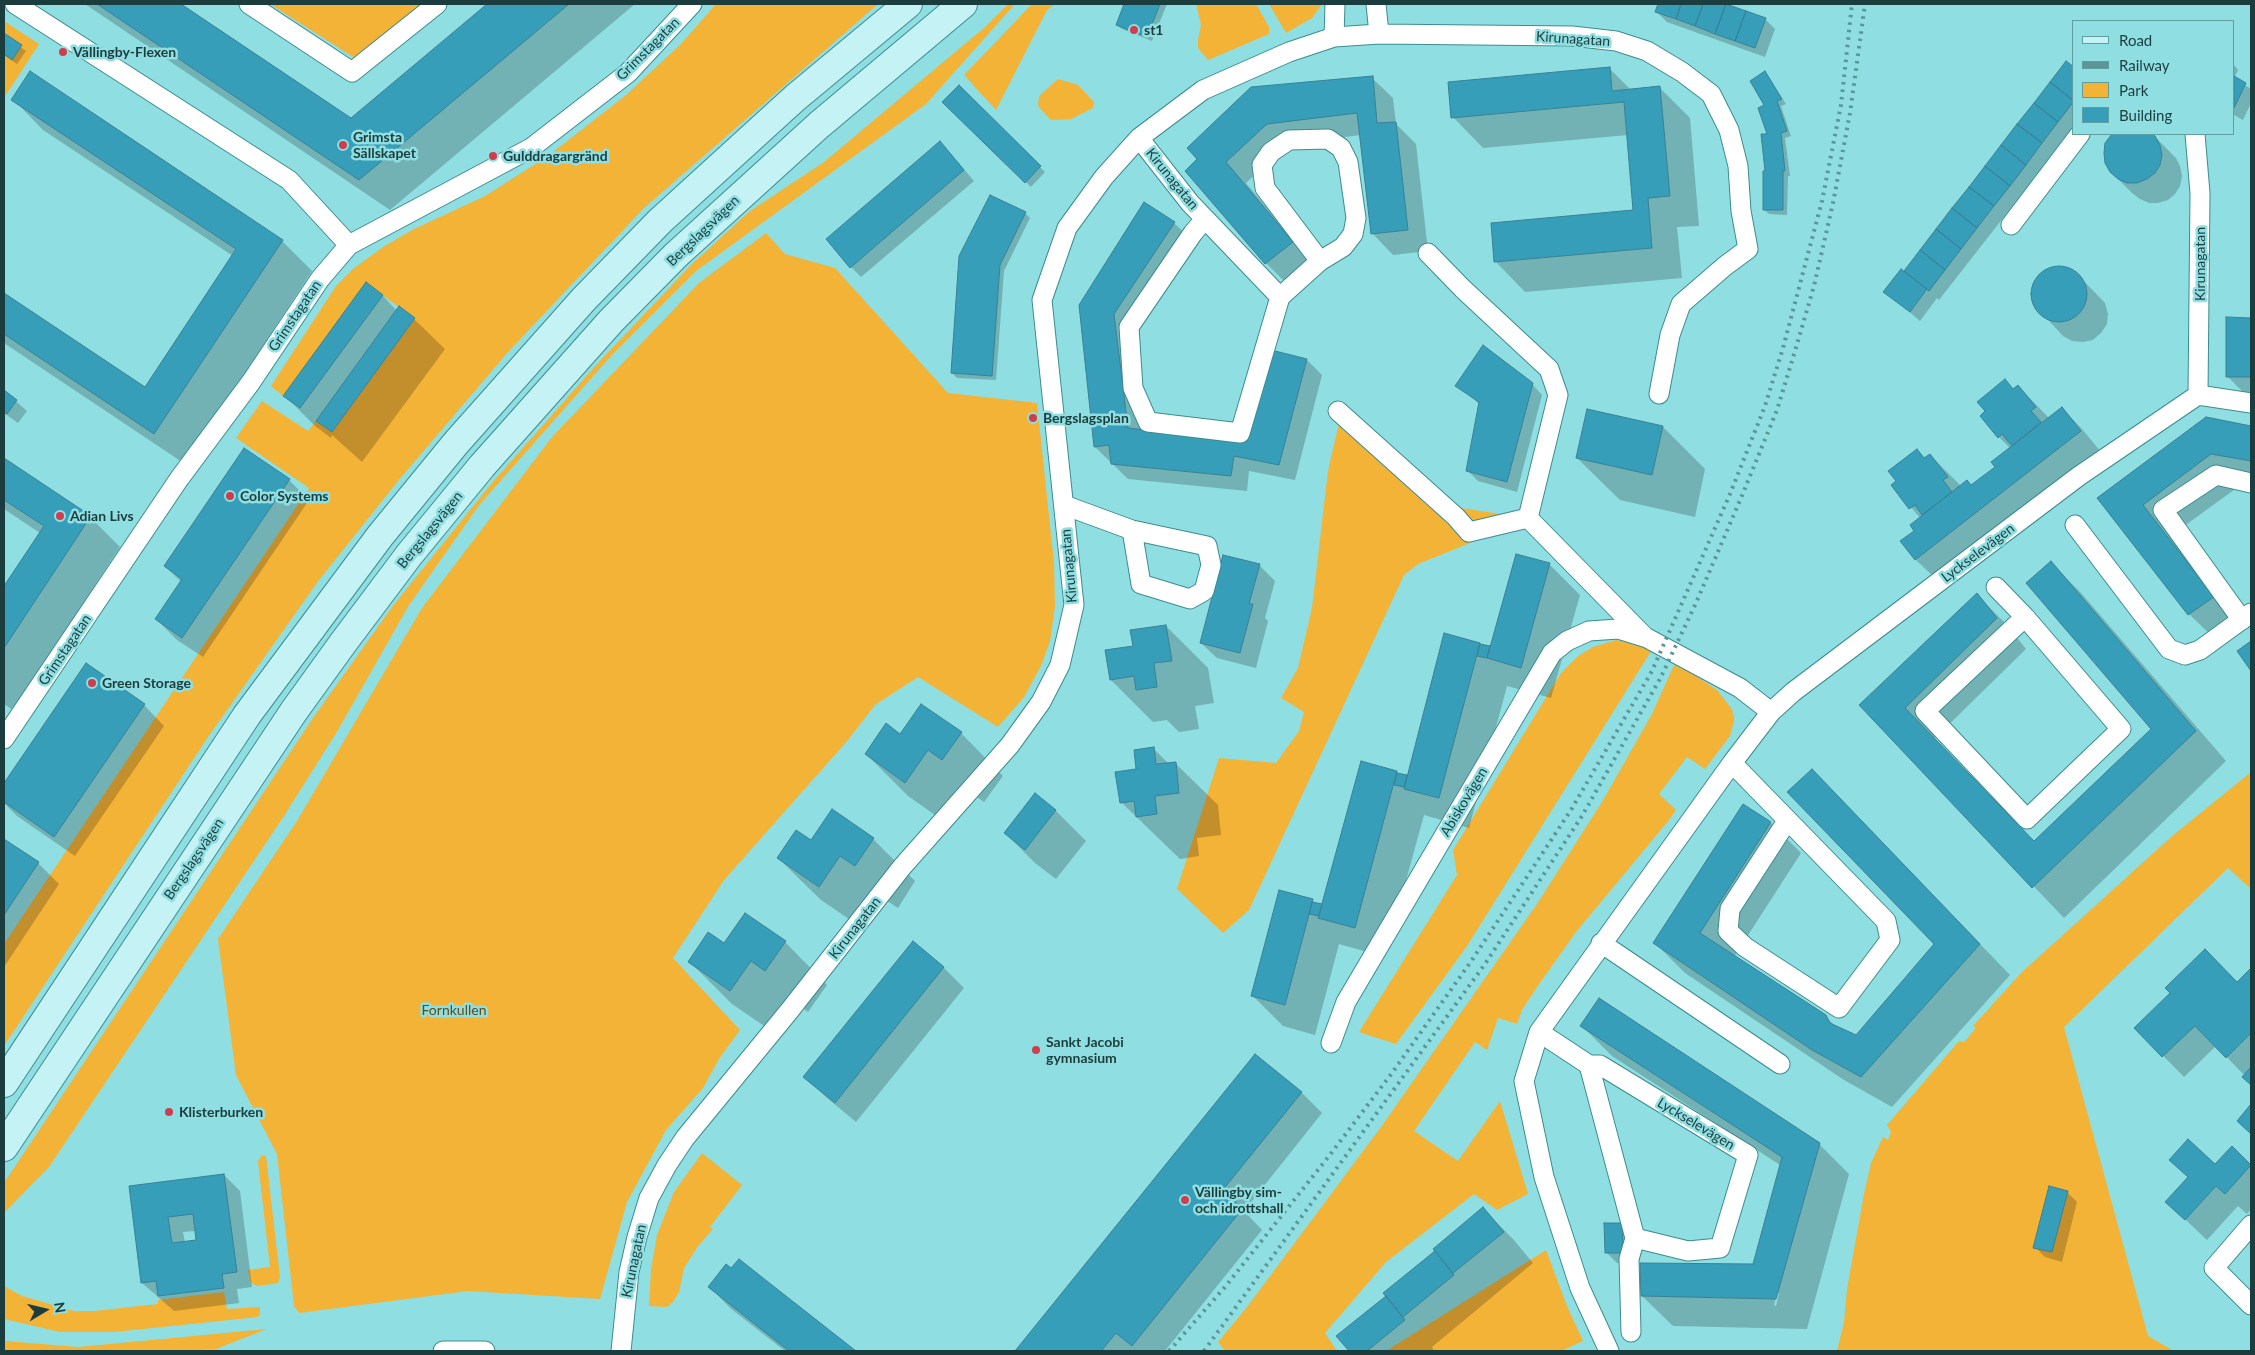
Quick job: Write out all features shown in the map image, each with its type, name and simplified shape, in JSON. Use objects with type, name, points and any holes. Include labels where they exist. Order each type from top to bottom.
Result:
[{"type":"main road","points":[[4,1083],[247,715],[380,536],[456,443],[584,299],[660,221],[795,98],[908,4]]},
{"type":"main road","name":"Bergslagsvägen","points":[[4,1148],[294,711],[404,562],[482,466],[611,321],[676,255],[820,125],[963,4]]},
{"type":"street","points":[[16,4],[289,180],[349,245]]},
{"type":"street","points":[[249,4],[352,72],[437,4]]},
{"type":"street","name":"Grimstagatan","points":[[4,739],[179,479],[251,382],[320,278],[349,245],[531,148],[628,73],[692,4]]},
{"type":"street","points":[[1334,38],[1335,4]]},
{"type":"street","points":[[1376,4],[1379,34]]},
{"type":"street","name":"Kirunagatan","points":[[621,1351],[629,1272],[637,1237],[649,1198],[667,1165],[685,1138],[790,1010],[902,867],[974,788],[1010,745],[1041,702],[1060,666],[1074,605],[1042,300],[1067,228],[1104,177],[1139,138],[1203,90],[1289,52],[1334,38],[1379,34],[1572,36],[1616,41],[1647,51],[1682,72],[1711,94],[1729,130],[1738,166],[1741,211],[1748,249],[1681,304],[1670,336],[1659,394]]},
{"type":"street","points":[[2011,224],[2079,135]]},
{"type":"street","name":"Kirunagatan","points":[[2195,135],[2200,193],[2198,394]]},
{"type":"street","name":"Kirunagatan","points":[[1139,138],[1205,219],[1280,297],[1240,432],[1148,422],[1133,388],[1129,327],[1193,233],[1205,219]]},
{"type":"street","points":[[1280,297],[1320,261],[1343,247],[1353,234],[1356,218],[1348,162],[1341,148],[1328,139],[1289,140],[1271,152],[1262,166],[1265,188],[1320,261]]},
{"type":"street","points":[[1338,411],[1456,517],[1470,532],[1528,518],[1558,395],[1549,369],[1463,289],[1428,252]]},
{"type":"street","points":[[2198,394],[2251,403]]},
{"type":"street","name":"Lyckselevägen","points":[[1610,1351],[1584,1298],[1559,1228],[1544,1177],[1524,1081],[1539,1032],[1601,943],[1771,712],[1793,692],[2079,476],[2198,394]]},
{"type":"street","points":[[2075,525],[2169,649],[2185,655],[2200,650],[2247,616],[2163,510],[2216,474],[2251,483]]},
{"type":"street","name":"Kirunagatan","points":[[1064,505],[1132,530],[1206,546],[1211,565],[1204,591],[1190,599],[1141,584],[1132,530]]},
{"type":"street","name":"Abiskovägen","points":[[1528,518],[1647,638]]},
{"type":"street","points":[[1996,587],[2025,617],[2121,729],[2027,819],[1925,712],[2025,617]]},
{"type":"street","name":"Abiskovägen","points":[[1331,1043],[1346,1002],[1552,653],[1567,642],[1589,631],[1618,629],[1647,638],[1740,688],[1771,712]]},
{"type":"street","points":[[1732,763],[1886,921],[1890,940],[1839,1008],[1745,947],[1728,930],[1730,908],[1787,821]]},
{"type":"street","points":[[1601,943],[1780,1064]]},
{"type":"street","name":"Lyckselevägen","points":[[1539,1032],[1589,1065],[1600,1065],[1748,1155],[1720,1248],[1688,1251],[1635,1238]]},
{"type":"street","points":[[1589,1065],[1635,1238],[1629,1259],[1632,1332]]},
{"type":"street","points":[[2251,1225],[2214,1268],[2251,1305]]},
{"type":"street","points":[[443,1351],[485,1351]]},
{"type":"green space","points":[[270,4],[431,4],[358,60]]},
{"type":"green space","points":[[716,4],[878,4],[644,208],[508,352],[398,481],[319,580],[208,737],[4,1046],[4,944],[309,488],[236,438],[262,401],[308,431],[316,421],[332,432],[415,319],[366,283],[283,396],[271,386],[336,286],[353,269],[383,247],[412,230],[485,196],[548,156],[626,95],[680,45]]},
{"type":"green space","points":[[1008,4],[1015,4],[926,104],[696,271],[611,356],[480,504],[409,605],[338,730],[284,816],[49,1167],[4,1213],[4,1183],[313,718],[392,607],[491,484],[598,363],[692,264],[750,211],[824,162],[985,27]]},
{"type":"green space","points":[[1032,4],[1055,4],[1047,10],[996,110],[964,75]]},
{"type":"green space","points":[[1196,4],[1256,4],[1269,27],[1269,34],[1208,60],[1198,48],[1201,25]]},
{"type":"green space","points":[[1269,4],[1322,4],[1312,18],[1286,33]]},
{"type":"green space","points":[[4,21],[39,44],[4,98]]},
{"type":"green space","points":[[1058,79],[1078,85],[1094,102],[1093,108],[1071,119],[1051,120],[1038,106],[1039,96]]},
{"type":"green space","name":"Fornkullen","points":[[766,233],[785,254],[835,268],[948,393],[1037,403],[1054,563],[1055,606],[1050,641],[1041,666],[1024,697],[998,727],[918,677],[875,705],[848,740],[724,880],[673,958],[740,1030],[719,1059],[703,1088],[666,1130],[627,1202],[600,1299],[468,1291],[299,1313],[294,1306],[277,1154],[236,1075],[218,939],[297,821],[422,608],[552,437],[699,283]]},
{"type":"green space","points":[[1346,405],[1392,454],[1454,507],[1500,514],[1497,532],[1418,564],[1404,575],[1249,910],[1223,933],[1177,889],[1219,758],[1276,763],[1299,731],[1304,712],[1281,698],[1298,668],[1312,608],[1328,471],[1338,427]]},
{"type":"green space","points":[[1616,640],[1653,648],[1467,946],[1396,1044],[1359,1032],[1457,875],[1453,850],[1561,673],[1578,656],[1593,647]]},
{"type":"green space","points":[[1674,665],[1693,674],[1717,690],[1734,715],[1730,736],[1705,769],[1687,757],[1659,794],[1676,810],[1669,820],[1576,932],[1522,1010],[1517,1024],[1498,1018],[1487,1050],[1475,1042],[1414,1131],[1458,1161],[1500,1101],[1528,1194],[1497,1210],[1474,1194],[1386,1262],[1325,1333],[1337,1351],[1225,1351],[1218,1342],[1247,1307],[1381,1127],[1537,904],[1602,802],[1652,714]]},
{"type":"green space","points":[[2251,772],[2251,889],[2228,868],[2064,1027],[2148,1336],[2174,1351],[1837,1351],[1844,1322],[1847,1289],[1864,1194],[1871,1163],[1883,1137],[1888,1140],[1891,1132],[1887,1125],[1959,1041],[1964,1042],[1976,1028],[1973,1026],[2021,973],[2171,837]]},
{"type":"green space","points":[[702,1153],[742,1185],[710,1227],[713,1229],[698,1246],[684,1268],[679,1292],[673,1302],[667,1307],[649,1306],[651,1269],[657,1235],[674,1192]]},
{"type":"green space","points":[[262,1155],[266,1156],[280,1277],[278,1283],[257,1286],[251,1283],[248,1270],[270,1267],[258,1161]]},
{"type":"green space","points":[[1546,1250],[1567,1306],[1583,1341],[1561,1351],[1386,1351]]},
{"type":"green space","points":[[4,1286],[22,1296],[74,1311],[94,1311],[158,1304],[158,1300],[224,1292],[227,1309],[260,1307],[260,1314],[258,1317],[114,1332],[60,1332],[4,1319]]},
{"type":"green space","points":[[267,1329],[216,1349],[178,1351],[4,1351],[4,1341],[78,1347]]},
{"type":"building","points":[[97,4],[181,4],[351,118],[487,4],[569,4],[359,180]]},
{"type":"building","points":[[1124,4],[1160,4],[1147,37],[1116,25]]},
{"type":"building","points":[[1658,4],[1681,4],[1676,19],[1655,12]]},
{"type":"building","points":[[1681,4],[1703,4],[1695,26],[1676,19]]},
{"type":"building","points":[[1703,4],[1726,4],[1715,34],[1695,26]]},
{"type":"building","points":[[1726,4],[1746,11],[1735,41],[1715,34]]},
{"type":"building","points":[[1746,11],[1766,18],[1755,48],[1735,41]]},
{"type":"building","points":[[4,33],[22,45],[12,60],[4,54]]},
{"type":"building","points":[[2066,61],[2072,66],[2072,99],[2050,82]]},
{"type":"building","points":[[1610,67],[1612,91],[1660,86],[1670,196],[1648,198],[1652,248],[1494,262],[1491,223],[1633,210],[1624,102],[1451,118],[1448,82]]},
{"type":"building","points":[[30,71],[283,240],[154,434],[4,334],[4,293],[145,387],[236,249],[11,100]]},
{"type":"building","points":[[1765,71],[1782,99],[1777,101],[1787,131],[1781,133],[1785,171],[1783,171],[1783,210],[1763,210],[1763,171],[1765,171],[1761,134],[1767,134],[1758,108],[1764,105],[1750,81]]},
{"type":"building","points":[[1373,76],[1377,123],[1396,122],[1408,230],[1371,234],[1357,113],[1267,124],[1226,162],[1293,242],[1265,264],[1185,171],[1197,159],[1187,148],[1251,87]]},
{"type":"building","points":[[2235,77],[2246,83],[2235,106]]},
{"type":"building","points":[[2050,82],[2072,99],[2072,104],[2058,122],[2034,103]]},
{"type":"building","points":[[959,85],[1041,166],[1025,183],[942,102]]},
{"type":"building","points":[[2034,103],[2058,122],[2042,143],[2017,124]]},
{"type":"building","points":[[2017,124],[2042,143],[2026,165],[2001,145]]},
{"type":"building","points":[[2111,135],[2154,135],[2160,145],[2162,155],[2160,165],[2155,173],[2147,179],[2137,183],[2127,183],[2118,179],[2110,172],[2105,163],[2105,143]]},
{"type":"building","points":[[940,141],[964,170],[850,268],[826,239]]},
{"type":"building","points":[[2001,145],[2026,165],[2010,186],[1985,166]]},
{"type":"building","points":[[1985,166],[2010,186],[1994,206],[1969,187]]},
{"type":"building","points":[[1969,187],[1994,206],[1977,228],[1952,208]]},
{"type":"building","points":[[990,195],[1026,212],[1000,265],[992,376],[951,373],[959,256]]},
{"type":"building","points":[[1144,202],[1175,222],[1114,314],[1128,428],[1247,441],[1271,350],[1307,359],[1279,465],[1234,456],[1231,476],[1111,464],[1109,445],[1094,447],[1079,305]]},
{"type":"building","points":[[1952,208],[1977,228],[1961,249],[1936,229]]},
{"type":"building","points":[[1936,229],[1961,249],[1945,270],[1920,250]]},
{"type":"building","points":[[1920,250],[1945,270],[1929,291],[1904,271]]},
{"type":"building","points":[[2059,266],[2070,268],[2079,274],[2085,283],[2087,294],[2085,305],[2079,314],[2070,320],[2059,322],[2048,320],[2039,314],[2033,305],[2031,294],[2033,283],[2039,274],[2048,268]]},
{"type":"building","points":[[1901,269],[1927,289],[1910,312],[1883,292]]},
{"type":"building","points":[[366,282],[383,295],[300,408],[283,396]]},
{"type":"building","points":[[399,306],[415,318],[332,432],[316,421]]},
{"type":"building","points":[[2226,317],[2251,318],[2251,377],[2226,377]]},
{"type":"building","points":[[1483,345],[1533,383],[1507,482],[1466,471],[1479,402],[1455,386]]},
{"type":"building","points":[[2005,379],[2013,389],[2018,385],[2036,407],[2031,411],[2041,422],[2012,446],[2002,434],[1998,438],[1980,416],[1985,411],[1977,402]]},
{"type":"building","points":[[4,390],[17,400],[7,414],[4,412]]},
{"type":"building","points":[[2062,407],[2081,431],[1915,560],[1900,541],[1914,531],[1910,525],[1967,480],[1971,485],[1995,467],[1991,462]]},
{"type":"building","points":[[1587,409],[1663,426],[1652,475],[1576,458]]},
{"type":"building","points":[[2206,417],[2251,426],[2251,461],[2211,454],[2143,505],[2214,597],[2188,615],[2097,498]]},
{"type":"building","points":[[244,448],[290,479],[182,638],[155,619],[182,579],[164,566]]},
{"type":"building","points":[[1917,449],[1924,458],[1930,454],[1948,477],[1943,480],[1952,492],[1922,515],[1915,505],[1909,509],[1891,485],[1896,481],[1888,471]]},
{"type":"building","points":[[4,458],[91,516],[4,648],[4,586],[44,526],[4,500]]},
{"type":"building","points":[[1516,554],[1550,563],[1521,668],[1487,658]]},
{"type":"building","points":[[1223,555],[1260,564],[1249,604],[1253,604],[1240,653],[1200,643]]},
{"type":"building","points":[[2051,561],[2196,731],[2032,888],[1859,705],[1977,593],[1997,618],[1905,708],[2034,841],[2151,729],[2026,583]]},
{"type":"building","points":[[1166,625],[1172,661],[1154,663],[1157,687],[1136,690],[1134,676],[1110,680],[1105,650],[1133,646],[1130,630]]},
{"type":"building","points":[[1444,633],[1480,643],[1439,798],[1404,789]]},
{"type":"building","points":[[2251,641],[2251,671],[2237,651]]},
{"type":"building","points":[[1480,644],[1490,646],[1487,658],[1477,656]]},
{"type":"building","points":[[86,663],[145,704],[54,837],[4,802],[4,783]]},
{"type":"building","points":[[921,704],[962,732],[942,760],[928,750],[905,783],[865,754],[886,723],[900,734]]},
{"type":"building","points":[[1154,747],[1156,764],[1176,762],[1179,793],[1155,796],[1157,814],[1136,817],[1134,801],[1120,803],[1115,772],[1136,769],[1134,750]]},
{"type":"building","points":[[1361,761],[1397,771],[1355,928],[1318,918]]},
{"type":"building","points":[[1812,769],[1980,944],[1861,1077],[1812,1050],[1653,943],[1743,804],[1771,822],[1700,933],[1826,1015],[1830,1023],[1856,1035],[1934,944],[1787,792]]},
{"type":"building","points":[[1397,773],[1407,775],[1404,787],[1394,785]]},
{"type":"building","points":[[1035,793],[1056,810],[1025,850],[1004,833]]},
{"type":"building","points":[[832,809],[874,838],[855,866],[840,856],[819,887],[777,858],[796,830],[811,840]]},
{"type":"building","points":[[4,839],[39,862],[4,915]]},
{"type":"building","points":[[1279,890],[1313,899],[1285,1005],[1251,996]]},
{"type":"building","points":[[1312,902],[1322,904],[1319,916],[1309,914]]},
{"type":"building","points":[[745,913],[786,941],[765,971],[751,961],[730,991],[688,962],[708,932],[724,943]]},
{"type":"building","points":[[913,941],[944,967],[835,1103],[803,1077]]},
{"type":"building","points":[[2205,949],[2237,982],[2251,968],[2251,1033],[2226,1058],[2195,1026],[2162,1057],[2134,1028],[2170,993],[2165,988]]},
{"type":"building","points":[[1599,998],[1820,1143],[1776,1299],[1641,1296],[1640,1263],[1753,1264],[1782,1157],[1580,1026]]},
{"type":"building","name":"Vällingby sim- och idrottshall","points":[[1255,1054],[1302,1092],[1222,1191],[1243,1208],[1132,1346],[1116,1333],[1101,1351],[1015,1351]]},
{"type":"building","points":[[2251,1067],[2251,1085],[2242,1077]]},
{"type":"building","points":[[2251,1104],[2251,1134],[2237,1121]]},
{"type":"building","points":[[2188,1139],[2215,1164],[2232,1146],[2251,1165],[2225,1194],[2216,1186],[2185,1220],[2165,1202],[2188,1177],[2169,1160]]},
{"type":"building","points":[[224,1174],[237,1272],[222,1274],[224,1288],[158,1296],[156,1281],[141,1283],[129,1186]],"holes":[[[193,1214],[196,1240],[172,1243],[168,1217]]]},
{"type":"building","points":[[2049,1186],[2068,1191],[2052,1252],[2033,1248]]},
{"type":"building","points":[[1483,1207],[1504,1232],[1453,1273],[1433,1249]]},
{"type":"building","points":[[1604,1223],[1622,1223],[1623,1253],[1605,1253]]},
{"type":"building","points":[[1435,1251],[1454,1275],[1403,1317],[1383,1293]]},
{"type":"building","points":[[739,1259],[856,1351],[789,1351],[708,1287],[726,1264],[731,1268]]},
{"type":"building","points":[[1386,1296],[1405,1320],[1367,1351],[1349,1351],[1336,1336]]},
{"type":"railway","points":[[1169,1351],[1225,1287],[1392,1073],[1472,960],[1571,810],[1652,671],[1730,494],[1765,406],[1783,348],[1822,201],[1841,105],[1852,4]]},
{"type":"railway","points":[[1204,1351],[1485,964],[1582,816],[1661,677],[1696,603],[1741,498],[1777,410],[1795,351],[1814,286],[1833,203],[1850,113],[1865,4]]},
{"type":"place","name":"st1","points":[[1134,30]]},
{"type":"place","name":"Vällingby-Flexen","points":[[63,52]]},
{"type":"place","name":"Grimsta Sällskapet","points":[[343,145]]},
{"type":"place","name":"Gulddragargränd","points":[[493,156]]},
{"type":"place","name":"Bergslagsplan","points":[[1033,418]]},
{"type":"place","name":"Color Systems","points":[[230,496]]},
{"type":"place","name":"Adian Livs","points":[[60,516]]},
{"type":"place","name":"Green Storage","points":[[92,683]]},
{"type":"place","name":"Sankt Jacobi gymnasium","points":[[1036,1050]]},
{"type":"place","name":"Klisterburken","points":[[169,1112]]},
{"type":"place","name":"Vällingby sim- och idrottshall","points":[[1185,1200]]}]
